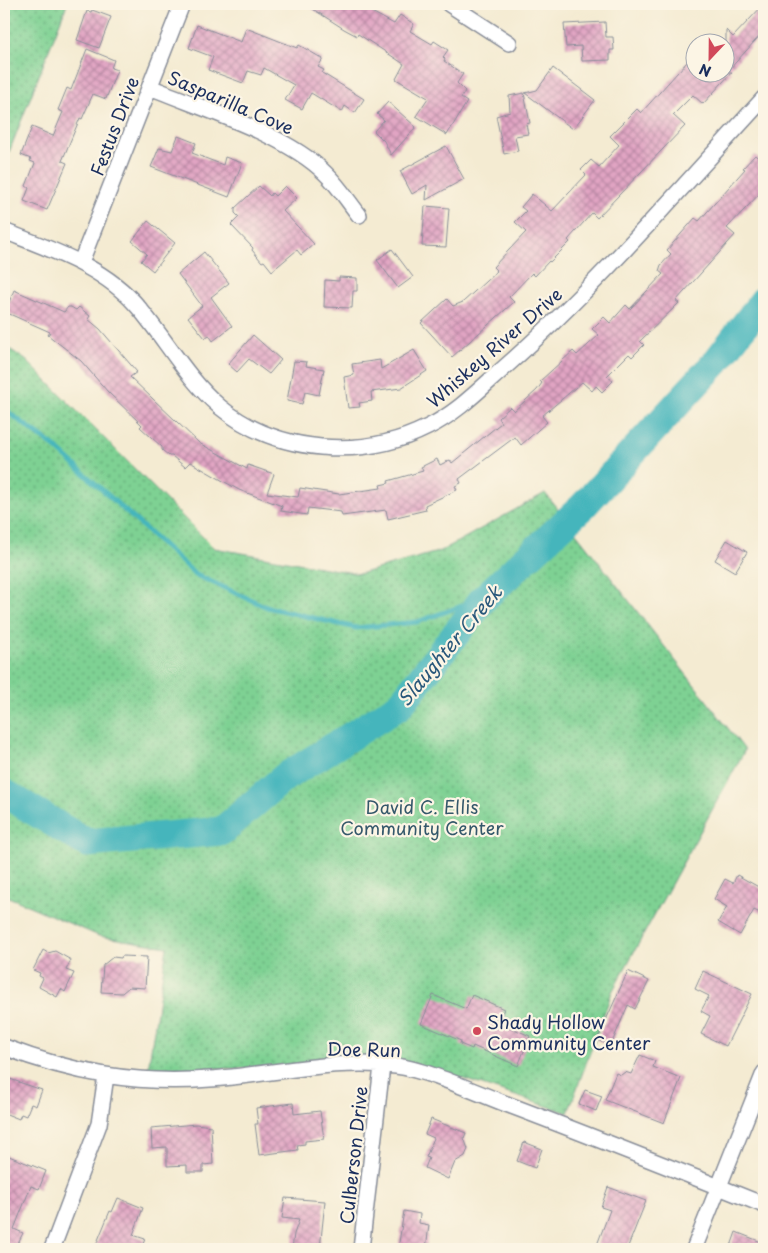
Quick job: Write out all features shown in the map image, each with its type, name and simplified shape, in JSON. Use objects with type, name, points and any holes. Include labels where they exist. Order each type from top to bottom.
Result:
[{"type":"street","name":"Festus Drive","points":[[81,262],[182,4]]},
{"type":"street","points":[[449,4],[509,42]]},
{"type":"street","name":"Sasparilla Cove","points":[[150,87],[276,139],[306,157],[326,173],[359,215]]},
{"type":"street","name":"Whiskey River Drive","points":[[4,232],[81,262],[105,278],[138,306],[186,372],[220,407],[242,421],[262,431],[310,446],[351,448],[385,443],[407,436],[446,417],[527,347],[572,304],[764,98]]},
{"type":"street","name":"Doe Run","points":[[4,1047],[47,1063],[106,1076],[167,1081],[209,1080],[328,1066],[382,1066],[410,1069],[764,1205]]},
{"type":"street","name":"Culberson Drive","points":[[361,1249],[382,1066]]},
{"type":"street","points":[[694,1249],[764,1073]]},
{"type":"street","points":[[52,1249],[99,1124],[106,1076]]},
{"type":"green space","points":[[4,4],[67,4],[4,165]]},
{"type":"green space","name":"David C. Ellis Community Center","points":[[4,345],[27,361],[214,548],[359,574],[441,551],[545,493],[745,750],[612,992],[568,1113],[427,1067],[148,1069],[167,947],[99,936],[4,895]]},
{"type":"building","points":[[305,4],[357,4],[394,24],[400,15],[414,24],[410,31],[432,44],[434,41],[448,50],[443,57],[444,61],[463,74],[457,83],[465,91],[461,98],[467,102],[447,135],[416,116],[428,98],[396,79],[404,64],[358,34],[357,36],[344,29]]},
{"type":"building","points":[[764,4],[764,31],[736,62],[736,34]]},
{"type":"building","points":[[92,10],[111,17],[99,48],[77,40],[87,11],[91,12]]},
{"type":"building","points":[[605,22],[606,37],[613,37],[614,50],[610,50],[610,60],[582,61],[581,46],[566,47],[564,24]]},
{"type":"building","points":[[197,25],[241,42],[246,28],[297,48],[299,45],[323,59],[318,67],[324,70],[322,73],[364,99],[355,113],[345,106],[342,112],[311,93],[302,109],[285,100],[294,85],[264,68],[261,75],[248,71],[243,83],[208,70],[213,57],[189,48]]},
{"type":"building","points":[[87,49],[114,60],[111,68],[117,70],[106,99],[93,94],[82,119],[80,118],[62,161],[67,163],[47,210],[24,201],[29,188],[26,186],[35,163],[21,155],[32,127],[53,136],[63,112],[58,110],[67,88],[71,90]]},
{"type":"building","points":[[686,63],[686,82],[723,82],[703,104],[693,95],[673,115],[685,126],[597,218],[592,213],[568,240],[570,242],[550,262],[535,276],[532,273],[509,297],[514,302],[452,357],[421,323],[447,299],[453,306],[463,302],[497,271],[493,267],[526,232],[515,222],[526,211],[521,207],[532,194],[552,211],[586,175],[581,170],[591,160],[599,167],[619,145],[610,136],[637,109],[641,113]]},
{"type":"building","points":[[553,68],[595,100],[573,129],[525,93],[537,90]]},
{"type":"building","points":[[524,93],[530,123],[526,124],[528,134],[515,136],[518,151],[504,154],[496,116],[510,112],[509,96]]},
{"type":"building","points":[[388,102],[416,127],[391,155],[384,141],[374,131],[384,120],[377,114]]},
{"type":"building","points":[[178,136],[196,143],[192,153],[223,165],[225,157],[242,163],[229,197],[151,167],[159,148],[172,151]]},
{"type":"building","points":[[446,146],[464,179],[426,200],[427,185],[412,194],[400,171]]},
{"type":"building","points":[[755,155],[764,163],[764,189],[727,228],[735,235],[676,301],[679,303],[640,341],[644,345],[632,357],[629,354],[607,376],[613,381],[602,392],[596,386],[592,391],[582,382],[542,416],[547,422],[521,445],[515,437],[459,479],[461,483],[455,486],[457,490],[425,505],[426,510],[388,519],[386,510],[342,516],[341,512],[308,508],[307,515],[281,511],[282,506],[239,490],[190,462],[185,467],[162,450],[162,447],[140,427],[142,425],[108,392],[81,361],[48,335],[50,332],[5,312],[14,290],[64,312],[68,307],[76,310],[79,307],[90,316],[88,319],[100,329],[137,372],[130,377],[199,443],[247,469],[248,465],[274,474],[267,493],[298,497],[300,488],[339,494],[381,488],[380,485],[389,483],[388,481],[423,471],[421,467],[437,459],[440,465],[450,460],[452,463],[501,423],[498,418],[510,407],[514,411],[537,390],[542,383],[540,381],[573,351],[577,355],[599,335],[592,329],[604,317],[610,323],[626,305],[630,309],[663,274],[659,271],[661,265],[671,254],[667,250],[695,218],[699,221]]},
{"type":"building","points":[[259,186],[270,196],[272,193],[275,196],[285,186],[297,198],[283,211],[314,244],[301,255],[297,250],[272,271],[231,225],[239,217],[235,213],[235,208]]},
{"type":"building","points":[[425,206],[449,208],[446,247],[422,246]]},
{"type":"building","points":[[148,221],[175,243],[153,271],[141,261],[147,254],[132,241]]},
{"type":"building","points":[[392,249],[413,277],[398,288],[377,260]]},
{"type":"building","points":[[204,252],[229,283],[211,297],[232,326],[213,341],[209,335],[205,338],[188,317],[202,306],[178,274]]},
{"type":"building","points":[[339,277],[357,278],[357,291],[353,291],[352,308],[324,307],[325,280],[339,281]]},
{"type":"building","points":[[253,335],[281,360],[269,374],[249,359],[237,372],[228,364]]},
{"type":"building","points":[[414,350],[427,371],[401,388],[371,392],[372,401],[359,403],[360,407],[348,408],[344,377],[354,375],[352,364],[380,360],[381,369]]},
{"type":"building","points":[[294,361],[307,362],[306,366],[324,369],[319,395],[305,392],[302,404],[287,401]]},
{"type":"building","points":[[727,540],[747,552],[735,572],[715,560]]},
{"type":"building","points":[[737,875],[764,890],[764,915],[754,910],[740,935],[718,922],[727,907],[714,899],[725,879],[733,883]]},
{"type":"building","points":[[43,950],[48,953],[55,951],[71,960],[66,970],[74,973],[65,992],[61,989],[57,997],[39,987],[43,978],[39,976],[40,973],[33,970]]},
{"type":"building","points":[[122,956],[147,957],[145,988],[129,987],[122,993],[101,992],[103,965],[113,957],[121,958]]},
{"type":"building","points":[[628,971],[649,981],[635,1009],[628,1005],[611,1045],[597,1040]]},
{"type":"building","points":[[703,971],[752,994],[726,1046],[701,1034],[710,1016],[701,1011],[709,996],[695,989]]},
{"type":"building","name":"Shady Hollow Community Center","points":[[433,995],[466,1009],[472,995],[504,1009],[498,1022],[530,1036],[518,1066],[473,1046],[472,1049],[460,1044],[461,1041],[421,1024]]},
{"type":"building","points":[[640,1055],[655,1061],[653,1067],[681,1078],[664,1123],[605,1100],[616,1073],[621,1075],[625,1072],[631,1074]]},
{"type":"building","points":[[4,1077],[42,1090],[36,1106],[31,1104],[26,1116],[21,1114],[19,1119],[4,1113]]},
{"type":"building","points":[[585,1090],[602,1096],[596,1111],[579,1104]]},
{"type":"building","points":[[293,1103],[294,1114],[320,1111],[324,1139],[305,1141],[305,1144],[297,1145],[298,1150],[259,1155],[255,1124],[258,1124],[256,1108]]},
{"type":"building","points":[[431,1119],[466,1133],[464,1138],[468,1149],[465,1156],[455,1162],[448,1179],[425,1168],[429,1158],[426,1157],[434,1138],[425,1134]]},
{"type":"building","points":[[196,1124],[211,1126],[213,1164],[203,1165],[203,1172],[187,1172],[187,1165],[167,1166],[167,1147],[152,1148],[151,1128]]},
{"type":"building","points":[[524,1142],[542,1149],[535,1168],[517,1161]]},
{"type":"building","points":[[4,1154],[46,1171],[39,1189],[31,1186],[14,1229],[23,1233],[15,1249],[4,1249]]},
{"type":"building","points":[[608,1187],[646,1201],[627,1249],[607,1249],[597,1245],[610,1210],[601,1207]]},
{"type":"building","points":[[118,1198],[143,1208],[133,1235],[145,1239],[141,1249],[106,1249],[96,1245],[110,1211],[112,1212]]},
{"type":"building","points":[[285,1198],[325,1201],[320,1249],[292,1249],[294,1234],[299,1220],[282,1218]]},
{"type":"building","points":[[404,1211],[420,1214],[419,1223],[429,1225],[426,1249],[398,1249]]},
{"type":"building","points":[[736,1232],[764,1243],[764,1249],[730,1249]]},
{"type":"waterway","name":"Slaughter Creek","points":[[4,793],[87,843],[222,831],[285,777],[399,706],[484,598],[583,506],[716,362],[764,300]]},
{"type":"waterway","points":[[4,409],[56,448],[196,575],[267,607],[356,628],[417,622],[484,598]]},
{"type":"place","name":"Shady Hollow Community Center","points":[[477,1031]]}]
